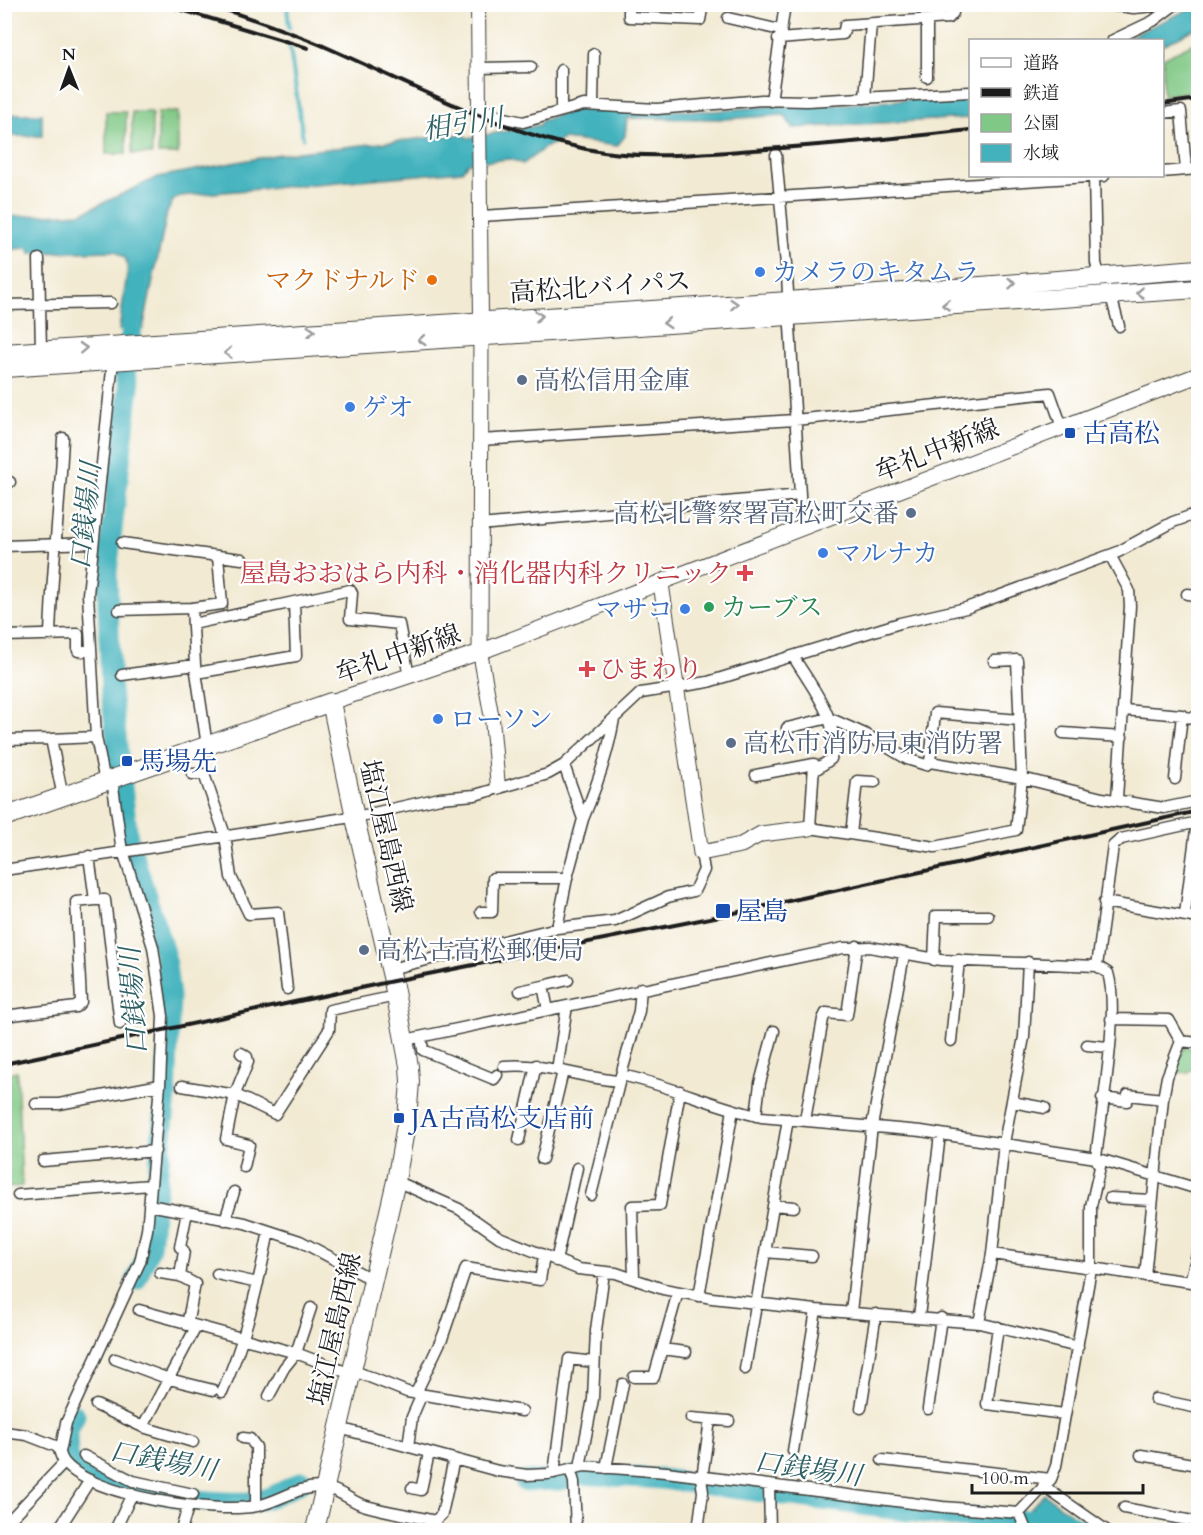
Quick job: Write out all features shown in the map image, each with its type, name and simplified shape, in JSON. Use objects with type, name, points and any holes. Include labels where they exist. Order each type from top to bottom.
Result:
[{"type":"main road","name":"高松北バイパス","points":[[788,308],[1098,276],[1198,269]]},
{"type":"main road","name":"高松北バイパス","points":[[4,368],[147,351],[481,328],[788,308],[1198,289]]},
{"type":"main road","points":[[480,652],[481,328]]},
{"type":"main road","name":"高松北バイパス","points":[[4,353],[41,350],[117,356]]},
{"type":"main road","name":"牟礼中新線","points":[[331,702],[480,652],[661,584],[1198,375]]},
{"type":"main road","points":[[661,584],[701,853],[741,845],[761,834],[810,828]]},
{"type":"main road","points":[[4,817],[331,702]]},
{"type":"main road","name":"塩江屋島西線","points":[[315,1530],[396,1181],[409,1099],[409,1066],[413,1039],[396,996],[354,816],[331,702]]},
{"type":"street","points":[[478,4],[481,328]]},
{"type":"street","points":[[629,4],[629,17],[700,20],[703,4]]},
{"type":"street","points":[[771,101],[785,4]]},
{"type":"street","points":[[728,18],[779,34],[843,34],[845,25],[949,18],[953,13],[953,4]]},
{"type":"street","points":[[1099,4],[1134,8],[1175,5]]},
{"type":"street","points":[[1115,39],[1153,21],[1175,5]]},
{"type":"street","points":[[927,20],[927,77]]},
{"type":"street","points":[[865,98],[871,24]]},
{"type":"street","points":[[593,105],[594,54]]},
{"type":"street","points":[[480,68],[531,67]]},
{"type":"street","points":[[561,70],[561,111]]},
{"type":"street","points":[[479,106],[500,117],[523,122],[573,106],[593,105],[657,110],[771,101],[969,92]]},
{"type":"street","points":[[1164,113],[1181,111],[1186,170]]},
{"type":"street","points":[[776,155],[802,528]]},
{"type":"street","points":[[1164,172],[1198,170]]},
{"type":"street","points":[[481,216],[1078,177]]},
{"type":"street","points":[[1094,177],[1093,224],[1098,276],[1112,294],[1119,326]]},
{"type":"street","points":[[39,259],[41,350]]},
{"type":"street","points":[[4,305],[111,303]]},
{"type":"street","points":[[60,1452],[66,1423],[140,1262],[145,1246],[155,1151],[164,1016],[158,972],[123,851],[115,778],[96,737],[88,594],[92,543],[117,356]]},
{"type":"street","points":[[480,440],[795,420],[1050,393],[1062,427]]},
{"type":"street","points":[[50,635],[52,563],[56,544],[63,438]]},
{"type":"street","points":[[480,525],[800,495]]},
{"type":"street","points":[[4,870],[225,834],[354,816],[441,798],[475,795],[548,774],[587,747],[641,693],[708,682],[900,623],[966,608],[1110,555],[1173,522],[1198,513]]},
{"type":"street","points":[[4,546],[92,543]]},
{"type":"street","points":[[122,543],[242,559]]},
{"type":"street","points":[[1110,555],[1129,591],[1129,646],[1117,798]]},
{"type":"street","points":[[218,556],[224,618]]},
{"type":"street","points":[[193,624],[350,590],[352,593],[350,619],[399,624],[409,676]]},
{"type":"street","points":[[122,675],[195,669],[296,656],[294,602]]},
{"type":"street","points":[[119,610],[192,608],[222,604]]},
{"type":"street","points":[[192,608],[195,669],[207,746]]},
{"type":"street","points":[[4,636],[78,634],[78,651],[91,651]]},
{"type":"street","points":[[480,652],[492,719],[498,788]]},
{"type":"street","points":[[793,656],[829,718],[833,753],[831,759],[813,771]]},
{"type":"street","points":[[756,775],[814,764],[810,828],[935,847],[1016,830],[1022,778],[1017,660],[994,661]]},
{"type":"street","points":[[1124,710],[1198,718]]},
{"type":"street","points":[[930,762],[935,713],[1020,720]]},
{"type":"street","points":[[1175,779],[1182,717]]},
{"type":"street","points":[[557,928],[567,888],[567,878],[583,819],[599,778],[614,718]]},
{"type":"street","points":[[787,728],[829,718],[867,735],[907,759],[926,765],[930,762],[1022,778],[1102,798],[1117,798],[1164,808],[1198,801]]},
{"type":"street","points":[[1063,734],[1122,737]]},
{"type":"street","points":[[4,740],[96,737]]},
{"type":"street","points":[[51,739],[63,797]]},
{"type":"street","points":[[564,765],[583,819]]},
{"type":"street","points":[[192,774],[204,774],[225,834],[231,877],[249,914],[278,912],[287,989]]},
{"type":"street","points":[[851,834],[857,781],[875,782]]},
{"type":"street","points":[[1097,966],[1109,858],[1113,846],[1121,839],[1198,822],[1185,914]]},
{"type":"street","points":[[390,969],[557,928],[615,921],[622,915],[668,897],[694,891],[704,870],[701,853]]},
{"type":"street","points":[[89,856],[95,900]]},
{"type":"street","points":[[481,912],[492,912],[493,878],[567,878]]},
{"type":"street","points":[[4,1016],[76,1007],[81,1002],[76,902],[105,900],[120,1024]]},
{"type":"street","points":[[1104,902],[1198,918]]},
{"type":"street","points":[[934,960],[936,916],[988,916]]},
{"type":"street","points":[[805,1120],[823,1019],[826,1013],[847,1015],[857,946]]},
{"type":"street","points":[[339,1428],[498,1471],[527,1475],[554,1473],[575,1468],[606,1468],[769,1485],[943,1507],[1022,1522],[1047,1482],[1061,1444],[1064,1414],[1091,1269],[1091,1206],[1100,1167],[1096,1158],[1111,1019],[1111,983],[1108,973],[1097,966],[934,960],[857,946],[642,988],[548,1011],[413,1039]]},
{"type":"street","points":[[851,1312],[872,1126],[903,955]]},
{"type":"street","points":[[951,1041],[959,960]]},
{"type":"street","points":[[979,1323],[992,1254],[1004,1143],[1024,1037],[1028,962]]},
{"type":"street","points":[[520,991],[568,980]]},
{"type":"street","points":[[543,986],[548,1011]]},
{"type":"street","points":[[591,1195],[639,1011],[642,988]]},
{"type":"street","points":[[182,1086],[235,1094],[275,1114],[329,1030],[330,1010],[396,996]]},
{"type":"street","points":[[542,1159],[560,1070],[567,1006]]},
{"type":"street","points":[[1111,1019],[1169,1020],[1181,1041]]},
{"type":"street","points":[[756,1116],[760,1083],[774,1031]]},
{"type":"street","points":[[413,1039],[423,1050],[494,1080],[497,1075]]},
{"type":"street","points":[[1181,1041],[1198,1043]]},
{"type":"street","points":[[1145,1276],[1152,1200],[1157,1176],[1163,1098],[1167,1077],[1181,1041]]},
{"type":"street","points":[[1087,1046],[1108,1047]]},
{"type":"street","points":[[241,1053],[247,1057],[248,1062],[235,1094],[226,1139],[249,1145],[244,1167]]},
{"type":"street","points":[[519,1140],[536,1065]]},
{"type":"street","points":[[504,1066],[536,1065],[601,1079],[620,1078],[680,1091],[756,1116],[940,1134],[1096,1158],[1198,1189]]},
{"type":"street","points":[[36,1104],[59,1104],[160,1085]]},
{"type":"street","points":[[634,1278],[632,1206],[660,1205],[680,1091]]},
{"type":"street","points":[[1102,1098],[1128,1101],[1128,1095],[1163,1098]]},
{"type":"street","points":[[1012,1102],[1045,1108]]},
{"type":"street","points":[[699,1296],[733,1110]]},
{"type":"street","points":[[746,1369],[788,1119]]},
{"type":"street","points":[[919,1317],[940,1134]]},
{"type":"street","points":[[43,1161],[155,1151]]},
{"type":"street","points":[[556,1261],[578,1168]]},
{"type":"street","points":[[396,1181],[459,1209],[499,1237],[578,1269],[634,1278],[663,1289],[699,1296],[816,1310],[941,1318],[979,1323],[1078,1347]]},
{"type":"street","points":[[18,1195],[56,1194],[151,1185]]},
{"type":"street","points":[[225,1220],[234,1192]]},
{"type":"street","points":[[1110,1198],[1152,1200]]},
{"type":"street","points":[[149,1204],[225,1220],[300,1241],[373,1280]]},
{"type":"street","points":[[773,1205],[794,1207]]},
{"type":"street","points":[[180,1276],[184,1251],[180,1247],[187,1212]]},
{"type":"street","points":[[115,1359],[169,1379],[218,1391],[242,1338],[258,1283],[269,1232]]},
{"type":"street","points":[[992,1254],[1194,1282],[1198,1250]]},
{"type":"street","points":[[765,1252],[812,1256]]},
{"type":"street","points":[[408,1447],[412,1417],[419,1394],[443,1336],[465,1268],[540,1280],[544,1256]]},
{"type":"street","points":[[143,1427],[169,1379],[191,1326],[195,1284],[180,1276],[160,1273]]},
{"type":"street","points":[[576,1530],[575,1468],[593,1399],[596,1330],[604,1273]]},
{"type":"street","points":[[217,1274],[258,1283]]},
{"type":"street","points":[[634,1377],[654,1377],[678,1292]]},
{"type":"street","points":[[269,1396],[284,1368],[296,1353],[311,1308]]},
{"type":"street","points":[[140,1310],[191,1326],[296,1353],[419,1394],[522,1411]]},
{"type":"street","points":[[793,1451],[816,1310]]},
{"type":"street","points":[[861,1408],[876,1314]]},
{"type":"street","points":[[928,1409],[941,1318]]},
{"type":"street","points":[[998,1327],[987,1404],[1064,1414]]},
{"type":"street","points":[[662,1349],[686,1352]]},
{"type":"street","points":[[554,1473],[569,1359],[594,1362]]},
{"type":"street","points":[[606,1468],[623,1384]]},
{"type":"street","points":[[1155,1399],[1198,1408]]},
{"type":"street","points":[[96,1406],[143,1427],[193,1442]]},
{"type":"street","points":[[692,1418],[729,1421]]},
{"type":"street","points":[[698,1530],[710,1420]]},
{"type":"street","points":[[4,1432],[37,1439],[58,1447],[67,1465],[90,1480],[188,1507],[223,1509],[326,1483],[361,1504],[434,1526],[442,1514],[454,1459]]},
{"type":"street","points":[[243,1438],[250,1439],[256,1448],[256,1501]]},
{"type":"street","points":[[412,1488],[421,1490],[429,1453]]},
{"type":"street","points":[[1141,1455],[1198,1466]]},
{"type":"street","points":[[84,1456],[133,1481],[193,1494]]},
{"type":"street","points":[[882,1460],[1047,1482],[1106,1530]]},
{"type":"street","points":[[4,1526],[67,1465]]},
{"type":"street","points":[[58,1530],[90,1480]]},
{"type":"street","points":[[115,1530],[131,1493],[133,1481]]},
{"type":"street","points":[[769,1485],[770,1530]]},
{"type":"street","points":[[181,1530],[188,1507]]},
{"type":"street","points":[[1124,1508],[1198,1522]]},
{"type":"green space","points":[[1198,41],[1198,90],[1164,96],[1164,58]]},
{"type":"green space","points":[[106,112],[126,112],[126,154],[106,154]]},
{"type":"green space","points":[[132,112],[152,112],[152,154],[132,154]]},
{"type":"green space","points":[[158,112],[178,112],[178,154],[158,154]]},
{"type":"green space","points":[[1184,1047],[1198,1049],[1198,1066],[1188,1072],[1173,1073]]},
{"type":"green space","points":[[17,1071],[22,1186],[5,1188],[5,1074]]},
{"type":"water","points":[[1198,5],[1198,27],[1164,44],[1164,39],[1124,39]]},
{"type":"water","points":[[969,95],[969,118],[793,128],[784,115],[724,119],[627,118],[625,136],[617,146],[564,139],[546,147],[523,164],[510,159],[468,163],[462,171],[180,196],[173,201],[167,213],[143,329],[119,330],[128,267],[125,258],[115,251],[30,253],[28,248],[5,250],[5,217],[82,213],[158,177],[280,154],[462,134],[468,138],[540,125],[541,121],[576,109],[714,111],[770,106],[817,106]]},
{"type":"water","points":[[5,114],[42,114],[42,136],[5,136]]},
{"type":"water","points":[[1044,1494],[1094,1530],[1030,1530],[1024,1515]]},
{"type":"waterway","points":[[287,4],[289,28]]},
{"type":"waterway","points":[[290,48],[303,139]]},
{"type":"waterway","name":"口銭場川","points":[[136,302],[125,373],[129,386],[107,572],[111,692],[128,838],[165,956],[170,997],[166,1097],[150,1247],[136,1280]]},
{"type":"waterway","name":"口銭場川","points":[[75,1415],[67,1432],[68,1459],[86,1473],[121,1486],[200,1500],[246,1502],[272,1497],[303,1481]]},
{"type":"waterway","points":[[8,1530],[67,1468]]},
{"type":"waterway","name":"口銭場川","points":[[525,1481],[559,1480],[581,1474],[662,1479],[954,1517],[1065,1522],[1082,1530]]},
{"type":"railway","points":[[162,4],[308,48]]},
{"type":"railway","points":[[209,4],[313,42],[487,118],[553,141],[586,149],[627,154],[690,154],[835,144],[969,130]]},
{"type":"railway","points":[[1164,104],[1198,99]]},
{"type":"railway","points":[[4,1064],[393,981],[725,915],[1198,811]]},
{"type":"place","name":"カメラのキタムラ","points":[[760,272]]},
{"type":"place","name":"マクドナルド","points":[[432,280]]},
{"type":"place","name":"高松信用金庫","points":[[522,380]]},
{"type":"place","name":"ゲオ","points":[[350,407]]},
{"type":"place","name":"古高松","points":[[1070,433]]},
{"type":"place","name":"高松北警察署高松町交番","points":[[911,513]]},
{"type":"place","name":"マルナカ","points":[[823,553]]},
{"type":"place","name":"屋島おおはら内科・消化器内科クリニック","points":[[745,573]]},
{"type":"place","name":"カーブス","points":[[709,607]]},
{"type":"place","name":"マサコ","points":[[685,609]]},
{"type":"place","name":"ひまわり","points":[[587,669]]},
{"type":"place","name":"ローソン","points":[[438,719]]},
{"type":"place","name":"高松市消防局東消防署","points":[[731,743]]},
{"type":"place","name":"馬場先","points":[[127,761]]},
{"type":"place","name":"屋島","points":[[723,911]]},
{"type":"place","name":"高松古高松郵便局","points":[[364,950]]},
{"type":"place","name":"JA古高松支店前","points":[[399,1118]]},
{"type":"water label","name":"相引川","points":[[463,124]]}]
